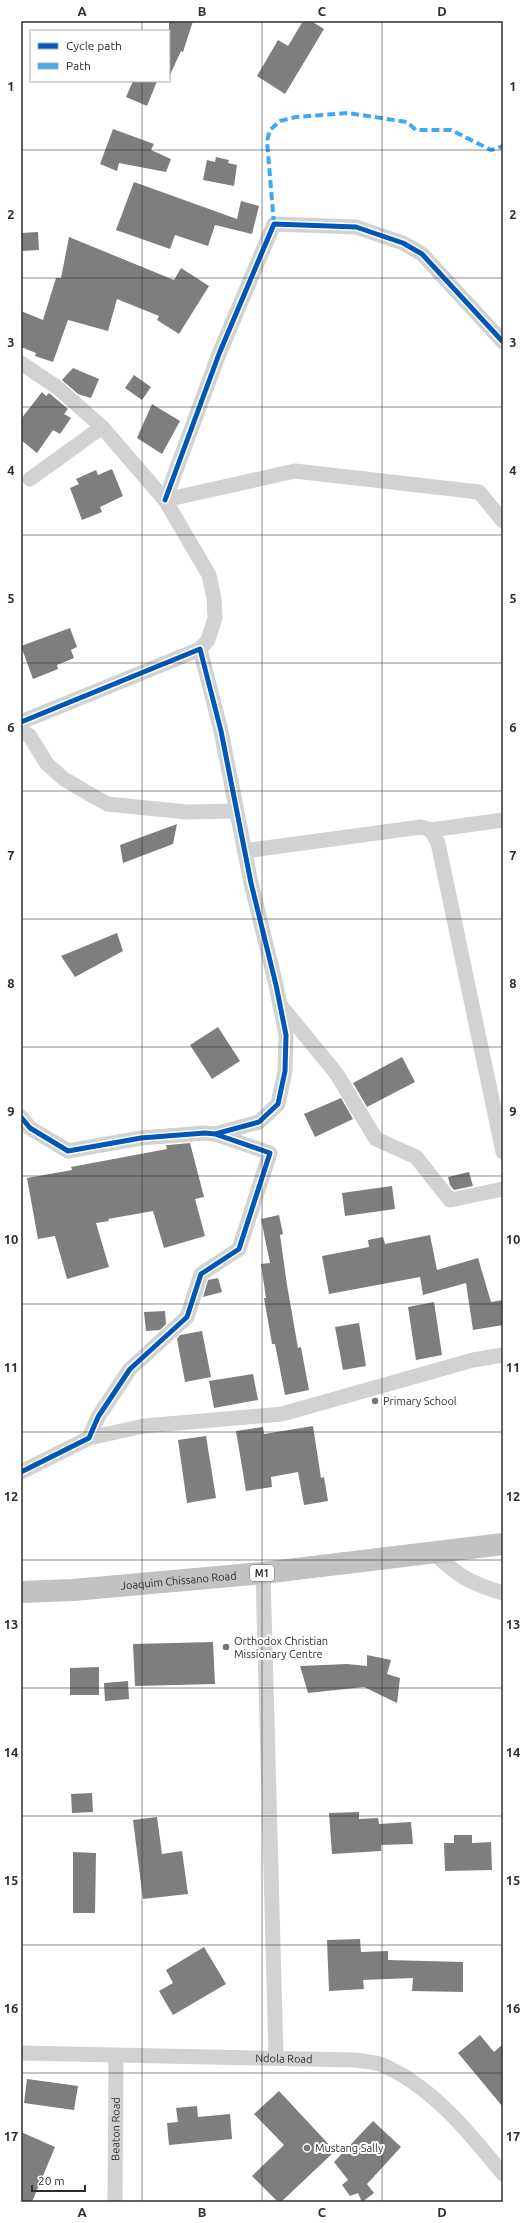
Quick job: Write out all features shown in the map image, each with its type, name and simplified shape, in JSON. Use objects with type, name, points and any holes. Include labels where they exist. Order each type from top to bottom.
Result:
[{"type":"highway","name":"Joaquim Chissano Road","points":[[21,1592],[73,1590],[264,1573],[435,1554],[503,1544]]},
{"type":"street","points":[[166,500],[220,354],[274,224],[356,227],[403,243],[422,254],[503,342]]},
{"type":"street","points":[[21,363],[58,388],[102,427],[166,500],[209,575],[214,598],[215,618],[208,640],[200,649],[21,722]]},
{"type":"street","points":[[30,479],[102,427]]},
{"type":"street","points":[[166,500],[295,471],[479,492],[503,521]]},
{"type":"street","points":[[21,1117],[30,1128],[68,1151],[141,1138],[215,1134],[259,1122],[278,1104],[285,1070],[286,1035],[244,851],[221,731],[200,649]]},
{"type":"street","points":[[21,732],[29,735],[47,764],[64,779],[106,804],[187,812],[236,811]]},
{"type":"street","points":[[244,851],[421,827],[431,830],[503,820]]},
{"type":"street","points":[[431,830],[438,843],[503,1152]]},
{"type":"street","points":[[280,1006],[336,1073],[376,1139],[416,1157],[450,1200],[503,1189]]},
{"type":"street","points":[[89,1438],[98,1417],[130,1369],[187,1317],[202,1274],[239,1249],[270,1153],[215,1134]]},
{"type":"street","points":[[21,1472],[89,1438],[144,1426],[282,1414],[472,1360],[503,1355]]},
{"type":"street","points":[[435,1554],[452,1570],[467,1580],[503,1593]]},
{"type":"street","points":[[264,1573],[276,2057]]},
{"type":"street","name":"Ndola Road","points":[[21,2053],[116,2056],[276,2057],[355,2060],[378,2064],[400,2074],[422,2088],[454,2118],[503,2174]]},
{"type":"street","name":"Beaton Road","points":[[115,2202],[116,2056]]},
{"type":"building","points":[[169,21],[193,21],[183,52],[181,51],[170,75],[170,30]]},
{"type":"building","points":[[303,21],[311,21],[324,29],[285,94],[257,76],[278,40],[288,46]]},
{"type":"building","points":[[133,82],[157,82],[147,106],[126,97]]},
{"type":"building","points":[[113,129],[154,144],[151,150],[171,159],[166,172],[119,163],[117,171],[100,164]]},
{"type":"building","points":[[216,157],[229,160],[228,163],[237,165],[234,186],[203,180],[207,160],[215,162]]},
{"type":"building","points":[[134,182],[237,219],[241,201],[259,206],[252,234],[215,225],[208,246],[175,235],[170,249],[116,230]]},
{"type":"building","points":[[38,232],[39,250],[21,251],[21,233]]},
{"type":"building","points":[[69,237],[174,280],[181,268],[209,286],[179,334],[157,320],[159,316],[117,299],[108,331],[68,320],[53,362],[35,356],[36,353],[21,347],[21,311],[43,320],[56,278],[61,278]]},
{"type":"building","points":[[73,368],[99,379],[91,398],[78,394],[62,380]]},
{"type":"building","points":[[134,375],[151,387],[142,400],[125,388]]},
{"type":"building","points":[[42,392],[46,396],[49,393],[68,409],[64,414],[71,418],[60,434],[53,430],[37,453],[21,440],[21,419]]},
{"type":"building","points":[[152,404],[180,421],[162,454],[137,438]]},
{"type":"building","points":[[112,469],[123,496],[100,507],[102,512],[82,520],[70,488],[79,484],[76,479],[96,470],[98,475]]},
{"type":"building","points":[[70,628],[77,647],[71,650],[74,658],[57,665],[58,669],[33,679],[21,646]]},
{"type":"building","points":[[177,824],[173,844],[123,863],[120,845]]},
{"type":"building","points":[[117,933],[123,951],[75,977],[61,956]]},
{"type":"building","points":[[218,1027],[240,1061],[212,1079],[190,1045]]},
{"type":"building","points":[[402,1057],[415,1082],[367,1107],[353,1083]]},
{"type":"building","points":[[341,1098],[353,1119],[315,1137],[304,1114]]},
{"type":"building","points":[[190,1143],[204,1197],[195,1199],[205,1236],[164,1248],[153,1211],[108,1219],[109,1221],[96,1223],[109,1267],[67,1279],[55,1236],[38,1239],[27,1178],[72,1170],[71,1167],[167,1149],[166,1145]]},
{"type":"building","points":[[469,1172],[473,1186],[454,1190],[450,1185],[448,1177]]},
{"type":"building","points":[[392,1186],[395,1209],[345,1216],[342,1193]]},
{"type":"building","points":[[279,1215],[283,1234],[280,1235],[287,1285],[298,1348],[301,1347],[309,1390],[285,1395],[275,1344],[272,1344],[264,1298],[266,1298],[261,1264],[270,1263],[261,1219]]},
{"type":"building","points":[[430,1235],[437,1270],[478,1258],[491,1302],[503,1300],[503,1325],[473,1330],[466,1283],[423,1295],[420,1277],[329,1294],[322,1256],[369,1247],[368,1240],[383,1237],[385,1244]]},
{"type":"building","points":[[218,1278],[222,1292],[203,1297],[208,1280]]},
{"type":"building","points":[[434,1302],[442,1355],[416,1360],[408,1307]]},
{"type":"building","points":[[165,1311],[166,1324],[160,1330],[146,1331],[144,1312]]},
{"type":"building","points":[[359,1323],[366,1366],[343,1370],[335,1327]]},
{"type":"building","points":[[202,1331],[211,1377],[185,1382],[177,1339],[180,1335]]},
{"type":"building","points":[[253,1374],[258,1400],[214,1408],[209,1381]]},
{"type":"building","points":[[313,1426],[321,1478],[324,1477],[328,1501],[304,1505],[298,1472],[271,1477],[272,1487],[246,1491],[236,1431],[263,1427],[264,1434]]},
{"type":"building","points":[[206,1436],[216,1498],[187,1503],[178,1440]]},
{"type":"building","points":[[213,1642],[215,1684],[135,1686],[133,1644]]},
{"type":"building","points":[[367,1655],[391,1660],[387,1674],[400,1678],[397,1703],[364,1687],[308,1693],[300,1666],[347,1664],[367,1666]]},
{"type":"building","points":[[99,1667],[99,1695],[70,1695],[70,1668]]},
{"type":"building","points":[[128,1681],[129,1699],[105,1701],[104,1683]]},
{"type":"building","points":[[92,1793],[93,1812],[72,1813],[71,1794]]},
{"type":"building","points":[[359,1812],[359,1819],[378,1818],[379,1824],[411,1822],[413,1844],[381,1845],[381,1851],[332,1854],[329,1813]]},
{"type":"building","points":[[157,1817],[162,1854],[182,1851],[188,1894],[143,1899],[133,1820]]},
{"type":"building","points":[[454,1835],[472,1835],[472,1843],[491,1842],[492,1870],[445,1871],[444,1843],[454,1843]]},
{"type":"building","points":[[73,1852],[96,1853],[95,1913],[73,1913]]},
{"type":"building","points":[[360,1939],[361,1952],[388,1951],[388,1960],[463,1962],[463,1992],[412,1991],[413,1978],[363,1980],[364,1989],[329,1991],[327,1940]]},
{"type":"building","points":[[204,1947],[226,1984],[173,2015],[159,1991],[173,1983],[166,1970]]},
{"type":"building","points":[[480,2035],[494,2052],[503,2044],[503,2107],[458,2053]]},
{"type":"building","points":[[27,2079],[78,2086],[74,2110],[24,2103]]},
{"type":"building","name":"Mustang Sally","points":[[279,2091],[335,2151],[281,2202],[278,2202],[252,2176],[284,2145],[254,2114]]},
{"type":"building","points":[[197,2106],[198,2117],[230,2114],[232,2139],[169,2145],[167,2123],[178,2122],[176,2108]]},
{"type":"building","points":[[373,2121],[401,2147],[367,2184],[374,2193],[362,2202],[358,2193],[350,2196],[342,2185],[348,2180],[334,2162]]},
{"type":"building","points":[[21,2132],[55,2147],[32,2202],[21,2202]]},
{"type":"marked path","points":[[274,224],[267,141],[270,130],[280,121],[296,117],[348,113],[407,122],[416,130],[451,130],[491,150],[503,146]]},
{"type":"cycle path","points":[[165,500],[219,354],[274,224],[356,227],[403,243],[422,254],[503,342]]},
{"type":"cycle path","points":[[21,722],[200,649],[221,731],[251,883],[276,985],[286,1035],[285,1071],[278,1104],[259,1122],[215,1134]]},
{"type":"cycle path","points":[[21,1117],[30,1128],[68,1151],[141,1138],[205,1133],[215,1134],[270,1153],[239,1249],[201,1274],[187,1317],[130,1369],[98,1417],[89,1438],[21,1472]]},
{"type":"place","name":"Primary School","points":[[375,1401]]},
{"type":"place","name":"Orthodox Christian Missionary Centre","points":[[226,1647]]},
{"type":"place","name":"Mustang Sally","points":[[307,2148]]}]
